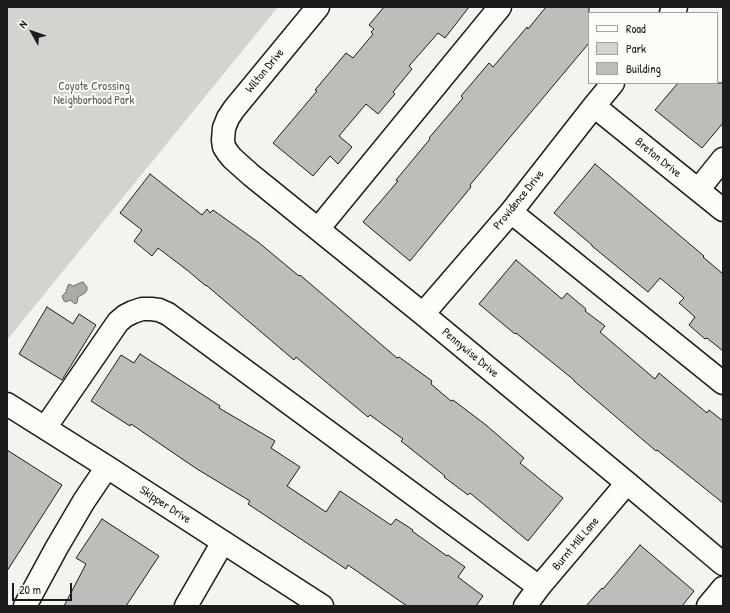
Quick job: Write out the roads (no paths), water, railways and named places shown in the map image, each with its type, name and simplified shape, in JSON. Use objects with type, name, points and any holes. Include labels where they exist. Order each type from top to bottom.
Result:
[{"type":"street","name":"Wilton Drive","points":[[223,140],[224,128],[234,109],[318,7]]},
{"type":"street","points":[[318,229],[500,7]]},
{"type":"street","name":"Providence Drive","points":[[423,314],[511,212],[612,84]]},
{"type":"street","name":"Breton Drive","points":[[594,106],[723,210]]},
{"type":"street","name":"Pennywise Drive","points":[[223,140],[224,147],[232,158],[250,175],[423,314],[723,564]]},
{"type":"street","points":[[698,190],[723,159]]},
{"type":"street","points":[[511,212],[723,383]]},
{"type":"street","points":[[45,428],[118,322],[129,314],[142,309],[159,310],[168,314],[539,587]]},
{"type":"street","name":"Skipper Drive","points":[[7,404],[322,606]]},
{"type":"street","points":[[25,606],[84,501],[107,467]]},
{"type":"street","name":"Burnt Mill Lane","points":[[525,606],[539,587],[627,483]]},
{"type":"street","points":[[186,606],[223,542]]},
{"type":"street","points":[[708,606],[723,588]]},
{"type":"park label","name":"Coyote Crossing Neighborhood Park","points":[[94,94]]}]
